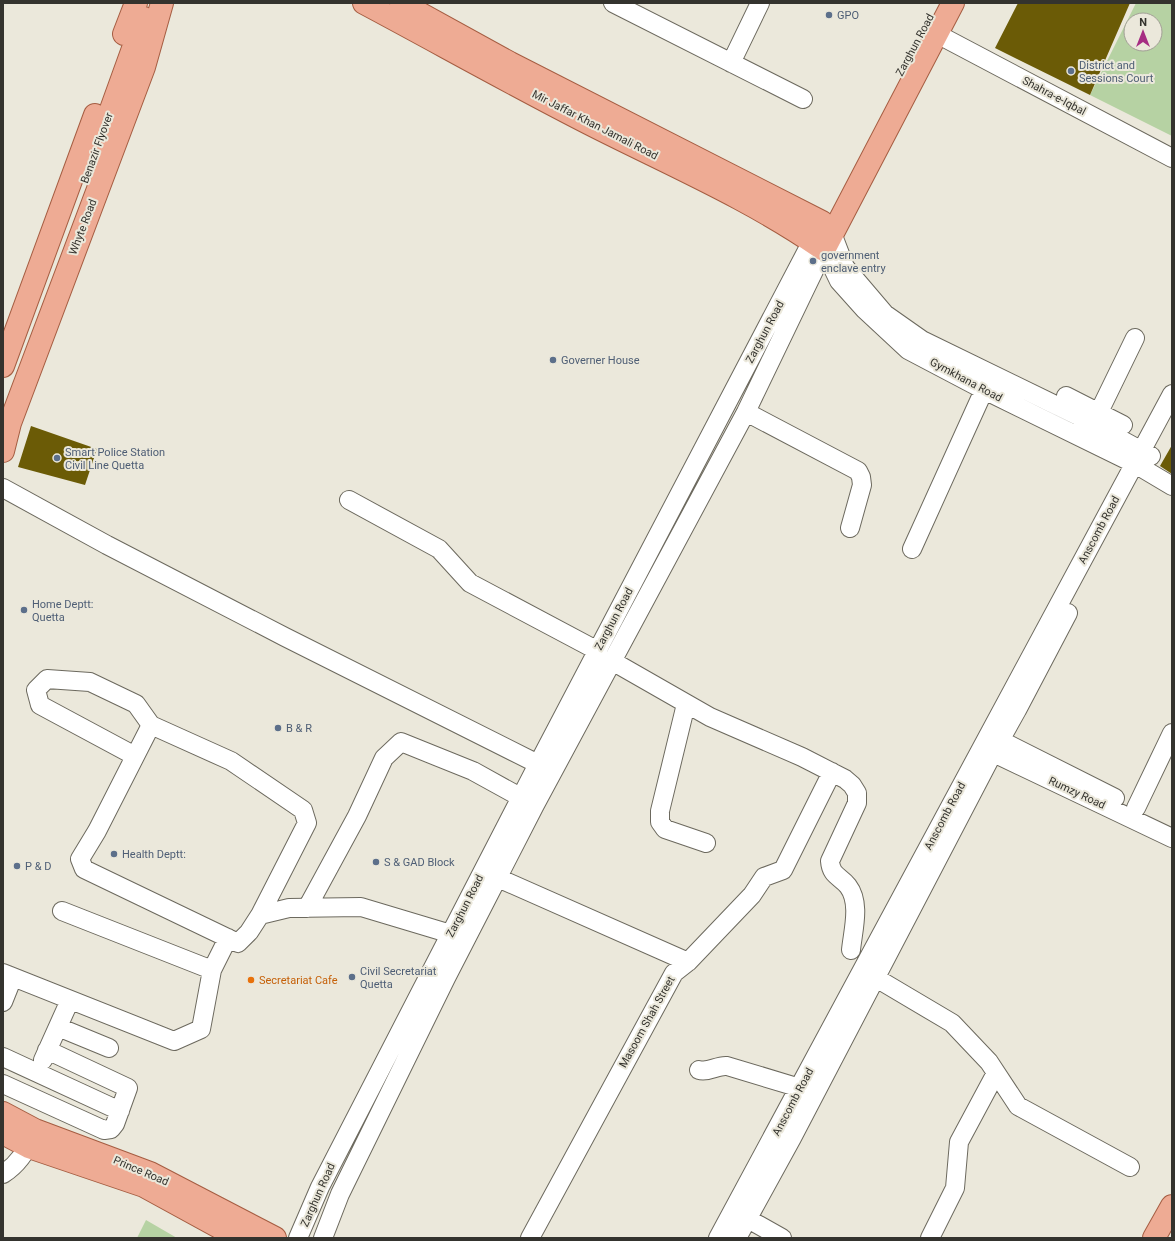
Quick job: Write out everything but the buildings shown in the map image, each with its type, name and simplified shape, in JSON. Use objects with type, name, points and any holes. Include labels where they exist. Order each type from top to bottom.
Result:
[{"type":"main road","name":"Whyte Road","points":[[3,451],[10,423],[144,66],[162,3]]},
{"type":"main road","name":"Mir Jaffar Khan Jamali Road","points":[[364,3],[592,125],[744,201],[822,237]]},
{"type":"main road","name":"Mir Jaffar Khan Jamali Road","points":[[401,3],[822,237]]},
{"type":"main road","name":"Zarghun Road","points":[[822,237],[937,3]]},
{"type":"main road","name":"Zarghun Road","points":[[822,237],[953,3]]},
{"type":"main road","points":[[3,366],[145,7]]},
{"type":"main road","name":"Benazir Flyover","points":[[3,413],[145,7]]},
{"type":"main road","name":"Prince Road","points":[[3,1113],[32,1139],[144,1186],[239,1238]]},
{"type":"main road","name":"Prince Road","points":[[3,1133],[32,1139],[150,1173],[275,1238]]},
{"type":"main road","points":[[1154,1238],[1172,1206]]},
{"type":"street","points":[[613,3],[803,99]]},
{"type":"street","points":[[731,63],[760,3]]},
{"type":"street","name":"Shahra-e-Iqbal","points":[[937,34],[1172,158]]},
{"type":"street","points":[[822,237],[885,314],[922,340],[1078,416],[1143,460],[1172,486]]},
{"type":"street","name":"Gymkhana Road","points":[[822,237],[839,281],[865,310],[908,350],[984,390],[1143,460]]},
{"type":"street","name":"Zarghun Road","points":[[323,1238],[340,1194],[446,978],[458,938],[498,878],[528,802],[538,764],[605,656],[746,412],[822,237]]},
{"type":"street","name":"Zarghun Road","points":[[298,1238],[320,1187],[458,938],[822,237]]},
{"type":"street","points":[[1099,412],[1135,338]]},
{"type":"street","points":[[1004,380],[1006,375],[1014,372],[1123,425]]},
{"type":"street","points":[[912,550],[984,390]]},
{"type":"street","name":"Anscomb Road","points":[[718,1238],[741,1214],[1143,460],[1172,394]]},
{"type":"street","points":[[746,412],[858,471],[861,477],[862,485],[850,528]]},
{"type":"street","name":"Anscomb Road","points":[[1143,460],[1172,416]]},
{"type":"street","points":[[3,488],[107,545],[278,634],[538,764]]},
{"type":"street","points":[[349,500],[439,549],[470,583],[605,656],[710,718],[802,757],[845,779],[852,785],[857,793],[857,804],[830,861],[830,868],[834,874],[848,886],[854,899],[855,920],[851,950]]},
{"type":"street","points":[[135,756],[40,706],[36,690],[47,679],[90,682],[136,704],[151,725],[231,761],[303,810],[307,823],[260,915],[249,932],[238,943],[84,869],[80,860],[97,831],[151,725]]},
{"type":"street","points":[[686,704],[660,811],[660,822],[665,829],[706,843]]},
{"type":"street","points":[[1136,808],[1172,733]]},
{"type":"street","points":[[307,908],[356,816],[384,758],[401,742],[473,771],[528,802]]},
{"type":"street","name":"Rumzy Road","points":[[991,744],[1136,808],[1172,826]]},
{"type":"street","name":"Rumzy Road","points":[[991,744],[1172,838]]},
{"type":"street","name":"Masoom Shah Street","points":[[530,1238],[674,973],[688,962],[752,895],[764,877],[783,870],[832,772]]},
{"type":"street","points":[[498,878],[688,962]]},
{"type":"street","points":[[260,915],[289,908],[361,907],[458,938]]},
{"type":"street","points":[[62,911],[212,970]]},
{"type":"street","points":[[3,1002],[8,975],[174,1041],[201,1029],[212,970],[228,938]]},
{"type":"street","points":[[869,976],[952,1023],[989,1062],[1018,1106],[1130,1167]]},
{"type":"street","name":"Anscomb Road","points":[[737,1238],[741,1214],[800,1088],[869,976]]},
{"type":"street","points":[[27,1095],[70,1000]]},
{"type":"street","points":[[58,1027],[109,1048]]},
{"type":"street","points":[[3,1084],[104,1130],[111,1129],[115,1124],[128,1088],[47,1050]]},
{"type":"street","points":[[3,1057],[120,1111]]},
{"type":"street","points":[[699,1070],[704,1071],[719,1066],[727,1066],[800,1088]]},
{"type":"street","points":[[930,1238],[955,1188],[959,1142],[996,1073]]},
{"type":"street","points":[[3,1174],[12,1168],[32,1139]]},
{"type":"street","points":[[741,1214],[782,1238]]},
{"type":"green space","points":[[1136,3],[1172,3],[1172,136],[1090,95],[1123,29],[1123,52],[1163,52],[1163,12],[1132,12]]},
{"type":"green space","points":[[146,1220],[177,1238],[137,1238]]},
{"type":"place","name":"GPO","points":[[829,15]]},
{"type":"place","name":"District and Sessions Court","points":[[1071,71]]},
{"type":"place","name":"government enclave entry","points":[[813,261]]},
{"type":"place","name":"Governer House","points":[[553,360]]},
{"type":"place","name":"Smart Police Station Civil Line Quetta","points":[[57,458]]},
{"type":"place","name":"Home Deptt: Quetta","points":[[24,610]]},
{"type":"place","name":"B & R","points":[[278,728]]},
{"type":"place","name":"Health Deptt:","points":[[114,854]]},
{"type":"place","name":"S & GAD Block","points":[[376,862]]},
{"type":"place","name":"P & D","points":[[17,866]]},
{"type":"place","name":"Civil Secretariat Quetta","points":[[352,977]]},
{"type":"place","name":"Secretariat Cafe","points":[[251,980]]}]
